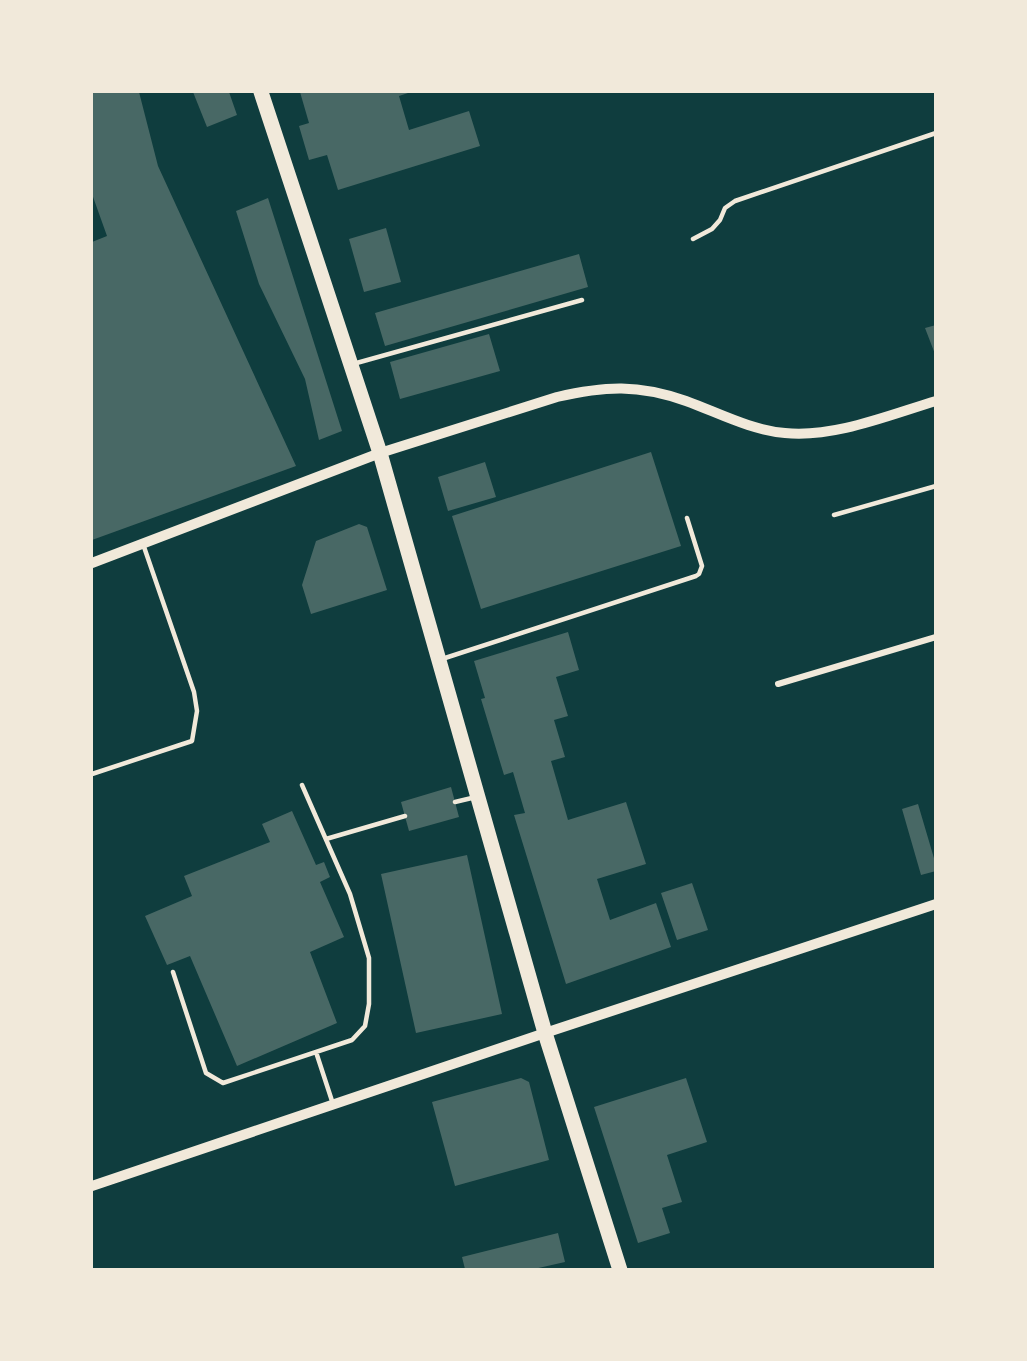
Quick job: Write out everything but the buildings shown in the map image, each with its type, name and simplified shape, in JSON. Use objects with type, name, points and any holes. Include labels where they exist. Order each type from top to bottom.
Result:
[{"type":"main road","points":[[261,92],[380,453],[545,1033],[620,1269]]},
{"type":"street","points":[[92,563],[380,453],[556,397],[598,389],[644,389],[686,401],[764,431],[787,434],[836,430],[936,401]]},
{"type":"street","points":[[778,684],[936,637]]},
{"type":"street","points":[[92,1186],[936,904]]},
{"type":"lane","points":[[693,239],[712,229],[720,220],[725,208],[735,201],[936,133]]},
{"type":"lane","points":[[351,364],[582,300]]},
{"type":"lane","points":[[834,515],[936,486]]},
{"type":"lane","points":[[439,660],[696,576],[702,566],[687,518]]},
{"type":"lane","points":[[92,774],[192,741],[197,711],[194,692],[143,544]]},
{"type":"lane","points":[[172,972],[206,1073],[223,1083],[352,1040],[365,1026],[369,1004],[369,958],[350,894],[302,785]]},
{"type":"lane","points":[[455,802],[478,796]]},
{"type":"lane","points":[[326,839],[405,816]]},
{"type":"lane","points":[[316,1052],[333,1104]]}]
